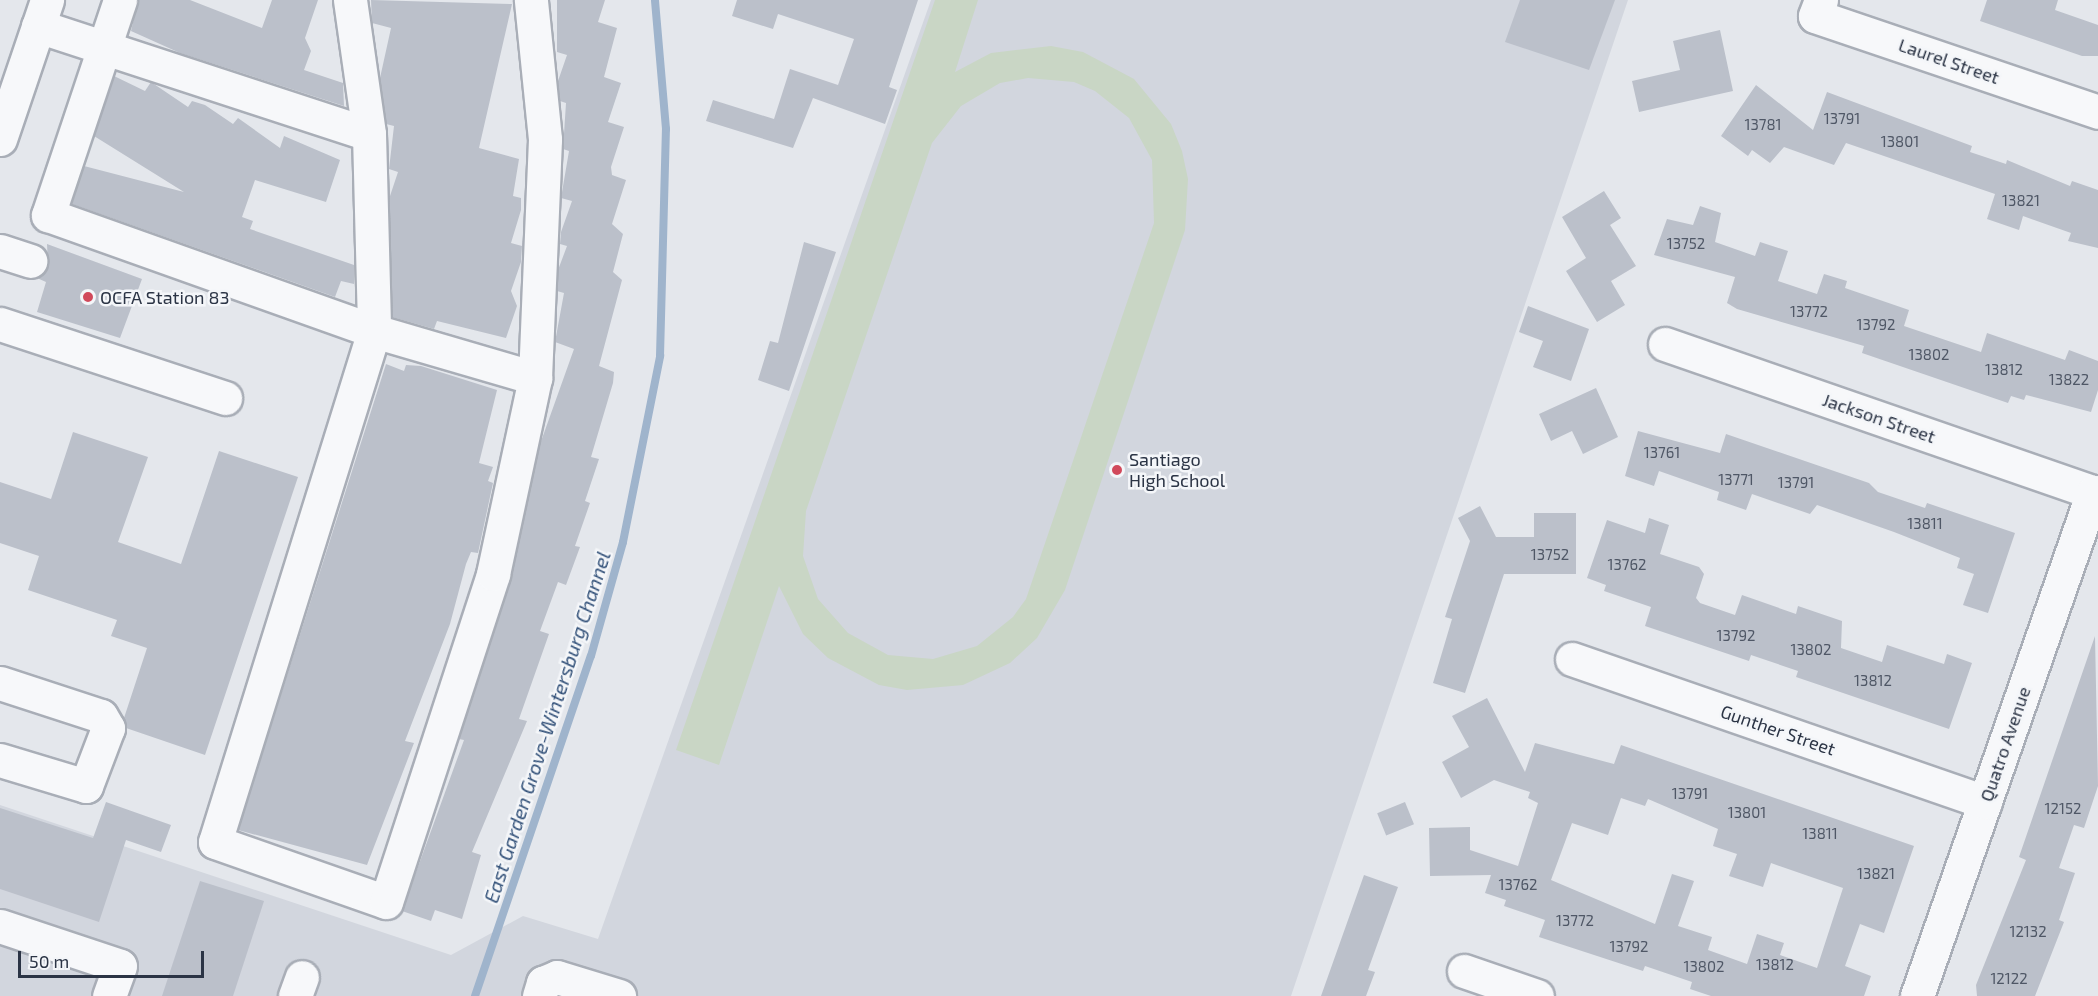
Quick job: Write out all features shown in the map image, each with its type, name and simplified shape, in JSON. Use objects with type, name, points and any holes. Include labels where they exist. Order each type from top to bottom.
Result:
[{"type":"street","points":[[120,0],[48,215],[374,331],[535,378]]},
{"type":"street","points":[[350,0],[369,134],[374,331],[215,842],[386,902],[493,574],[535,378],[545,139],[531,0]]},
{"type":"street","name":"Laurel Street","points":[[1821,0],[1815,16],[2098,112]]},
{"type":"street","points":[[0,139],[43,13],[103,47],[369,134]]},
{"type":"street","points":[[0,324],[225,398]]},
{"type":"street","name":"Jackson Street","points":[[1665,344],[2094,492]]},
{"type":"street","name":"Quatro Avenue","points":[[1917,996],[2094,492]]},
{"type":"street","name":"Gunther Street","points":[[1572,659],[1985,802]]},
{"type":"street","points":[[0,683],[101,716],[108,728],[86,786],[0,760]]},
{"type":"street","points":[[0,926],[120,966],[109,996]]},
{"type":"street","points":[[1464,971],[1537,996]]},
{"type":"street","points":[[539,996],[543,983],[557,977],[619,996]]},
{"type":"shaded area","name":"Santiago High School","points":[[931,0],[1628,0],[1291,996],[0,996],[0,805],[451,955],[523,916],[598,939]]},
{"type":"green space","points":[[935,0],[978,0],[955,72],[991,53],[1051,46],[1083,52],[1134,79],[1171,124],[1182,151],[1188,179],[1185,230],[1065,590],[1037,638],[1010,663],[963,685],[907,690],[879,685],[828,658],[803,634],[779,586],[719,765],[676,750]],"holes":[[[1028,78],[1074,82],[1095,91],[1129,118],[1152,160],[1154,223],[1026,599],[1013,617],[977,646],[933,659],[888,655],[848,633],[818,599],[803,556],[806,511],[932,143],[961,106],[1000,83]]]},
{"type":"building","points":[[138,0],[190,0],[262,28],[272,0],[318,0],[305,38],[311,51],[304,70],[343,83],[344,106],[180,53],[131,31]]},
{"type":"building","points":[[371,0],[512,4],[479,148],[519,159],[513,196],[521,198],[521,210],[511,243],[522,246],[521,262],[511,291],[517,306],[506,338],[437,321],[434,329],[392,317],[389,199],[398,172],[389,169],[394,126],[386,124],[380,78],[391,28],[372,23]]},
{"type":"building","points":[[557,0],[605,0],[598,22],[617,28],[604,77],[621,83],[608,122],[624,127],[611,167],[612,175],[626,180],[612,224],[623,234],[613,272],[622,280],[599,366],[614,372],[613,383],[591,457],[599,459],[585,501],[590,503],[575,546],[580,547],[566,585],[558,582],[540,631],[549,634],[519,719],[527,721],[472,852],[481,855],[462,919],[435,910],[431,921],[402,911],[464,740],[459,739],[511,578],[539,447],[574,349],[555,342],[564,293],[557,291],[558,270],[567,246],[560,244],[561,232],[572,201],[561,198],[569,151],[563,149],[566,103],[560,101],[558,81],[567,55],[557,52]]},
{"type":"building","points":[[737,0],[918,0],[889,87],[897,90],[885,124],[813,98],[793,148],[706,121],[713,100],[774,119],[790,69],[838,85],[854,39],[778,14],[773,29],[732,16]]},
{"type":"building","points":[[1520,0],[1615,0],[1589,70],[1505,42]]},
{"type":"building","points":[[1987,0],[2058,0],[2055,10],[2098,25],[2098,56],[2082,56],[1980,21]]},
{"type":"building","points":[[1720,30],[1733,91],[1639,112],[1632,81],[1680,70],[1673,41]]},
{"type":"building","points":[[114,76],[145,91],[151,82],[188,107],[192,101],[205,105],[233,124],[238,118],[280,148],[284,136],[340,160],[326,202],[255,180],[242,217],[253,221],[250,229],[354,265],[354,284],[341,281],[335,297],[72,204],[84,166],[184,192],[94,136]]},
{"type":"building","points":[[1756,85],[1813,130],[1827,92],[1972,146],[1970,152],[2006,164],[2007,160],[2070,186],[2072,181],[2098,190],[2098,248],[2068,241],[2071,233],[2023,216],[2019,230],[1987,219],[1995,194],[1846,143],[1834,165],[1784,147],[1770,163],[1752,150],[1748,156],[1721,136]]},
{"type":"building","points":[[1604,191],[1621,218],[1610,225],[1636,266],[1611,281],[1625,305],[1597,322],[1566,271],[1586,258],[1562,217]]},
{"type":"building","points":[[1700,206],[1721,213],[1715,242],[1755,256],[1760,242],[1788,251],[1778,281],[1817,294],[1824,274],[1847,281],[1845,288],[1909,310],[1904,326],[1981,352],[1987,333],[2065,360],[2069,350],[2098,361],[2098,390],[2091,412],[2026,395],[2024,400],[2011,396],[2008,403],[1862,353],[1864,346],[1737,309],[1727,303],[1735,277],[1654,255],[1667,219],[1693,225]]},
{"type":"building","points":[[804,242],[836,252],[789,391],[758,380],[770,341],[778,343]]},
{"type":"building","name":"OCFA Station 83","points":[[47,244],[142,279],[120,338],[37,312],[46,282],[37,278],[48,266]]},
{"type":"building","points":[[1528,306],[1589,329],[1571,381],[1533,367],[1543,341],[1519,332]]},
{"type":"building","points":[[386,364],[404,371],[406,365],[421,366],[497,390],[479,463],[493,467],[488,481],[493,483],[478,553],[471,552],[466,564],[450,624],[405,741],[414,743],[367,865],[238,830]]},
{"type":"building","points":[[1596,388],[1618,437],[1583,454],[1572,431],[1551,441],[1539,414]]},
{"type":"building","points":[[1638,431],[1720,453],[1726,434],[1869,483],[1878,492],[1925,508],[1927,503],[2015,533],[1988,613],[1963,605],[1974,574],[1957,568],[1960,558],[1894,532],[1817,505],[1810,514],[1752,494],[1746,510],[1717,500],[1719,492],[1659,471],[1654,486],[1625,476]]},
{"type":"building","points":[[73,432],[148,457],[118,542],[181,564],[219,451],[298,477],[205,755],[126,728],[124,718],[147,648],[111,636],[117,620],[28,590],[39,556],[0,543],[0,482],[51,499]]},
{"type":"building","points":[[1480,506],[1496,537],[1534,537],[1534,513],[1576,513],[1576,574],[1504,574],[1465,693],[1433,683],[1452,619],[1445,617],[1470,541],[1458,518]]},
{"type":"building","points":[[1649,518],[1669,525],[1660,554],[1699,567],[1704,574],[1696,598],[1700,603],[1735,615],[1742,595],[1796,614],[1798,606],[1842,621],[1841,648],[1882,662],[1887,645],[1944,664],[1947,654],[1972,663],[1949,729],[1796,677],[1798,671],[1751,655],[1749,661],[1645,626],[1651,607],[1604,591],[1606,585],[1587,578],[1607,520],[1645,533]]},
{"type":"building","points":[[2095,636],[2098,786],[2084,828],[2074,825],[2059,868],[2075,873],[2059,920],[2064,922],[2035,996],[1977,996],[1976,985],[2026,860],[2019,857]]},
{"type":"building","points":[[1487,698],[1525,772],[1535,743],[1614,764],[1621,745],[1914,846],[1884,933],[1860,924],[1845,966],[1871,976],[1864,996],[1711,996],[1690,989],[1692,982],[1645,966],[1643,971],[1539,937],[1545,920],[1504,906],[1506,900],[1485,893],[1491,875],[1430,876],[1429,828],[1470,827],[1470,850],[1518,866],[1538,803],[1528,798],[1530,792],[1494,780],[1461,798],[1442,762],[1469,747],[1452,716]],"holes":[[[1621,798],[1645,806],[1648,799],[1718,829],[1713,846],[1737,854],[1729,876],[1763,887],[1771,863],[1843,888],[1817,968],[1780,955],[1784,943],[1757,934],[1747,964],[1708,950],[1712,937],[1678,926],[1694,881],[1672,874],[1655,924],[1551,880],[1572,823],[1608,835]]]},
{"type":"building","points":[[106,802],[171,825],[161,852],[126,840],[99,922],[0,889],[0,808],[93,838]]},
{"type":"building","points":[[1405,802],[1414,824],[1386,835],[1377,813]]},
{"type":"building","points":[[1364,875],[1398,887],[1368,970],[1375,972],[1366,996],[1321,996]]},
{"type":"building","points":[[200,881],[264,901],[233,996],[162,996]]},
{"type":"waterway","name":"East Garden Grove-Wintersburg Channel","points":[[475,996],[591,656],[623,542],[660,356],[666,129],[655,0]]},
{"type":"place","name":"OCFA Station 83","points":[[88,297]]},
{"type":"place","name":"Santiago High School","points":[[1117,470]]}]
